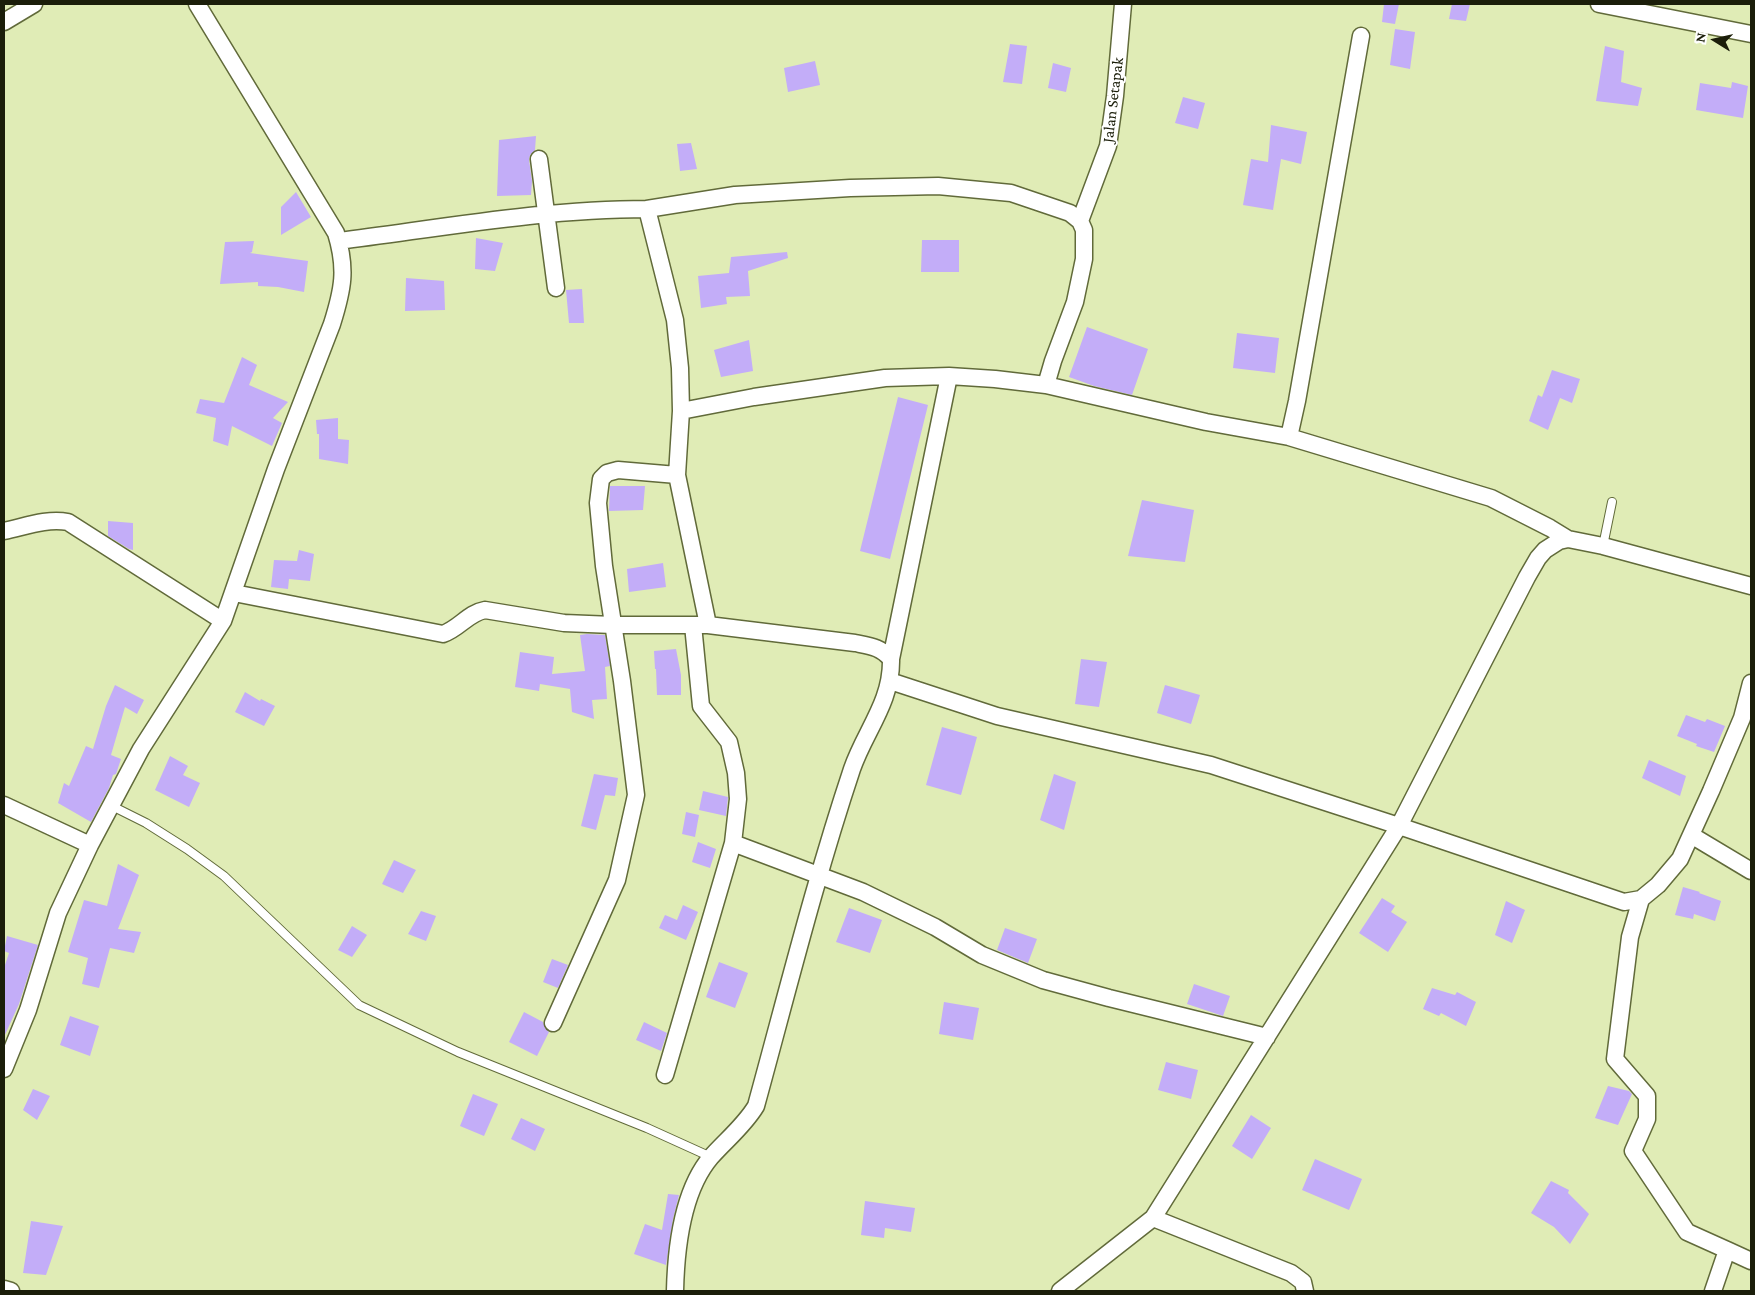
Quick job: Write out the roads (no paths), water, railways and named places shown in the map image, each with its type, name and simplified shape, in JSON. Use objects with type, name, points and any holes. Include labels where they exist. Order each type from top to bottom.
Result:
[{"type":"street","points":[[4,22],[34,4]]},
{"type":"street","points":[[4,1069],[28,1010],[58,913],[90,845],[141,749],[223,621],[276,469],[339,302],[344,279],[341,250],[336,233],[197,4]]},
{"type":"street","name":"Jalan Setapak","points":[[1080,221],[1108,146],[1115,96],[1123,4]]},
{"type":"street","points":[[1599,4],[1751,34]]},
{"type":"street","points":[[1289,437],[1297,401],[1361,36]]},
{"type":"street","points":[[539,159],[556,288]]},
{"type":"street","points":[[339,241],[545,214],[610,209],[647,209],[735,195],[850,188],[938,186],[1011,193],[1063,210],[1080,221],[1084,230],[1084,259],[1075,302],[1046,385]]},
{"type":"street","points":[[647,209],[674,320],[680,368],[681,411],[677,475],[701,625],[702,706],[729,742],[736,773],[738,799],[733,843],[664,1075]]},
{"type":"street","points":[[681,411],[754,397],[885,378],[949,376],[1046,385],[1206,422],[1289,437],[1491,498],[1568,539],[1603,546],[1751,586]]},
{"type":"street","points":[[675,1291],[676,1266],[688,1198],[698,1176],[711,1158],[748,1120],[756,1106],[818,875],[853,768],[886,696],[890,682],[891,659],[949,376]]},
{"type":"street","points":[[553,1023],[617,880],[636,795],[604,566],[598,503],[601,479],[607,473],[618,470],[677,475]]},
{"type":"street","points":[[4,531],[58,520],[68,522],[223,621]]},
{"type":"street","points":[[1545,550],[1550,528]]},
{"type":"street","points":[[1060,1291],[1153,1218],[1399,826],[1538,558],[1545,550],[1558,541],[1568,539]]},
{"type":"street","points":[[234,593],[443,634],[452,631],[475,612],[485,610],[564,623],[701,625],[878,648],[891,659]]},
{"type":"street","points":[[890,682],[997,716],[1211,765],[1624,902],[1640,899],[1658,886],[1680,859],[1742,718],[1751,684]]},
{"type":"street","points":[[4,805],[90,845]]},
{"type":"street","points":[[1691,835],[1751,871]]},
{"type":"street","points":[[733,843],[864,892],[935,927],[982,955],[1043,980],[1268,1037]]},
{"type":"street","points":[[1640,899],[1630,937],[1615,1059],[1647,1096],[1647,1119],[1632,1151],[1686,1232],[1751,1261]]},
{"type":"street","points":[[1153,1218],[1291,1273],[1303,1282],[1305,1291]]},
{"type":"street","points":[[1713,1291],[1727,1250]]},
{"type":"street","points":[[4,1289],[11,1291]]},
{"type":"lane","points":[[1603,546],[1612,502]]},
{"type":"lane","points":[[110,805],[163,833],[224,876],[359,1004],[458,1052],[647,1128],[711,1158]]}]
